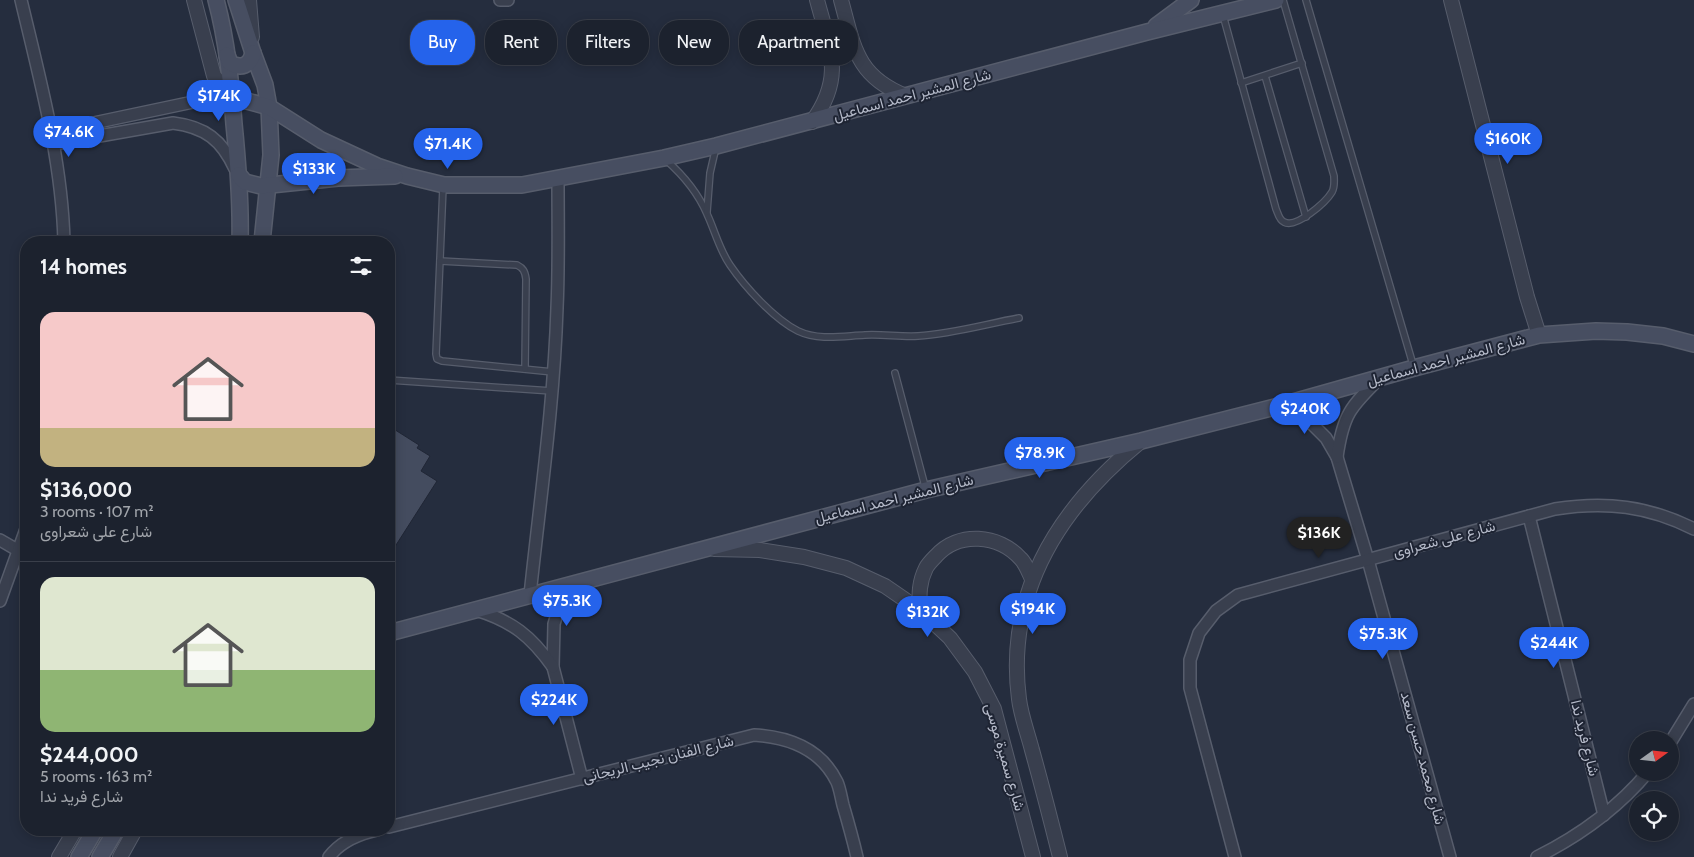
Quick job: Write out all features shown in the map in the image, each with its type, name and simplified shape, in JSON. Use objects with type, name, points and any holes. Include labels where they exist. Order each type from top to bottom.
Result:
[{"type":"main road","points":[[216,0],[230,63],[237,67],[245,66],[251,61],[253,53]]},
{"type":"main road","points":[[236,0],[265,85],[269,107],[271,155],[263,236]]},
{"type":"main road","points":[[1147,32],[1191,0]]},
{"type":"main road","name":"شارع المشير احمد اسماعيل","points":[[407,176],[444,184],[522,185],[664,158],[812,122],[1147,32],[1276,0]]},
{"type":"main road","points":[[227,53],[238,175],[240,236]]},
{"type":"main road","points":[[232,97],[269,107],[321,140],[377,166],[407,176]]},
{"type":"main road","points":[[238,175],[244,182],[252,185],[338,178],[407,176]]},
{"type":"main road","points":[[245,236],[251,232],[259,236]]},
{"type":"main road","name":"شارع المشير احمد اسماعيل","points":[[395,631],[926,490],[1142,441],[1279,406],[1539,335],[1627,332],[1663,336],[1694,344]]},
{"type":"main road","points":[[79,857],[91,836]]},
{"type":"main road","points":[[100,857],[112,836]]},
{"type":"street","points":[[21,0],[52,132],[64,236]]},
{"type":"street","points":[[194,0],[214,76],[232,97]]},
{"type":"street","points":[[249,0],[253,53]]},
{"type":"street","points":[[500,0],[508,0]]},
{"type":"street","points":[[812,122],[823,106],[830,89],[833,70],[831,51],[817,0]]},
{"type":"street","points":[[841,0],[853,45],[861,63],[873,77],[888,89],[906,96]]},
{"type":"street","points":[[1451,0],[1527,297],[1539,335]]},
{"type":"street","points":[[52,132],[193,102],[232,97]]},
{"type":"street","points":[[54,144],[173,123],[184,124],[195,127],[215,139],[229,156],[238,175]]},
{"type":"street","points":[[530,595],[552,392],[557,308],[558,179]]},
{"type":"street","name":"شارع محمد حسن سعد","points":[[1337,457],[1341,432],[1348,414],[1357,401],[1382,377]]},
{"type":"street","name":"شارع محمد حسن سعد","points":[[1279,406],[1297,413],[1313,425],[1326,438],[1337,457],[1368,560],[1450,857]]},
{"type":"street","name":"شارع سميرة موسى","points":[[1060,857],[1019,700],[1016,659],[1020,619],[1032,579],[1055,535],[1084,495],[1119,460],[1142,441]]},
{"type":"street","name":"شارع على شعراوى","points":[[1235,857],[1190,688],[1190,660],[1199,633],[1216,611],[1238,595],[1555,509],[1582,504],[1609,504],[1636,508],[1653,512],[1694,529]]},
{"type":"street","name":"شارع فريد ندا","points":[[1529,516],[1604,815]]},
{"type":"street","points":[[920,610],[919,587],[926,566],[941,550],[961,540],[983,538],[1004,545],[1022,559],[1032,579]]},
{"type":"street","points":[[0,540],[19,551]]},
{"type":"street","points":[[0,601],[20,548]]},
{"type":"street","name":"شارع سميرة موسى","points":[[703,549],[760,550],[804,557],[846,568],[885,586],[920,610],[950,638],[975,672],[994,709],[1033,857]]},
{"type":"street","points":[[568,585],[554,624],[553,667],[582,779]]},
{"type":"street","points":[[476,610],[494,615],[512,624],[527,636],[553,667]]},
{"type":"street","points":[[1677,731],[1694,704]]},
{"type":"street","name":"شارع الفنان نجيب الريحانى","points":[[395,826],[754,735],[774,736],[792,741],[807,749],[824,764],[837,782],[857,857]]},
{"type":"street","points":[[1536,857],[1586,829],[1641,781]]},
{"type":"street","points":[[59,857],[71,836]]},
{"type":"street","points":[[120,857],[132,836]]},
{"type":"street","points":[[329,857],[343,844],[361,836]]},
{"type":"lane","points":[[1222,13],[1276,209],[1281,220],[1286,224],[1293,223],[1306,216],[1332,192],[1334,176],[1283,0]]},
{"type":"lane","points":[[1306,0],[1414,368]]},
{"type":"lane","points":[[1240,83],[1302,63]]},
{"type":"lane","points":[[1265,76],[1306,216]]},
{"type":"lane","points":[[707,214],[708,187],[716,146]]},
{"type":"lane","points":[[664,158],[689,184],[707,214],[716,240],[729,264],[745,286],[781,319],[797,330],[815,336],[832,337],[869,335],[920,336],[1019,318]]},
{"type":"lane","points":[[444,184],[437,359],[553,372]]},
{"type":"lane","points":[[440,261],[517,265],[526,273],[525,369]]},
{"type":"lane","points":[[895,374],[926,490]]},
{"type":"lane","points":[[395,380],[552,392]]},
{"type":"building","points":[[395,430],[419,445],[417,448],[430,456],[421,471],[437,481],[395,547]]}]
